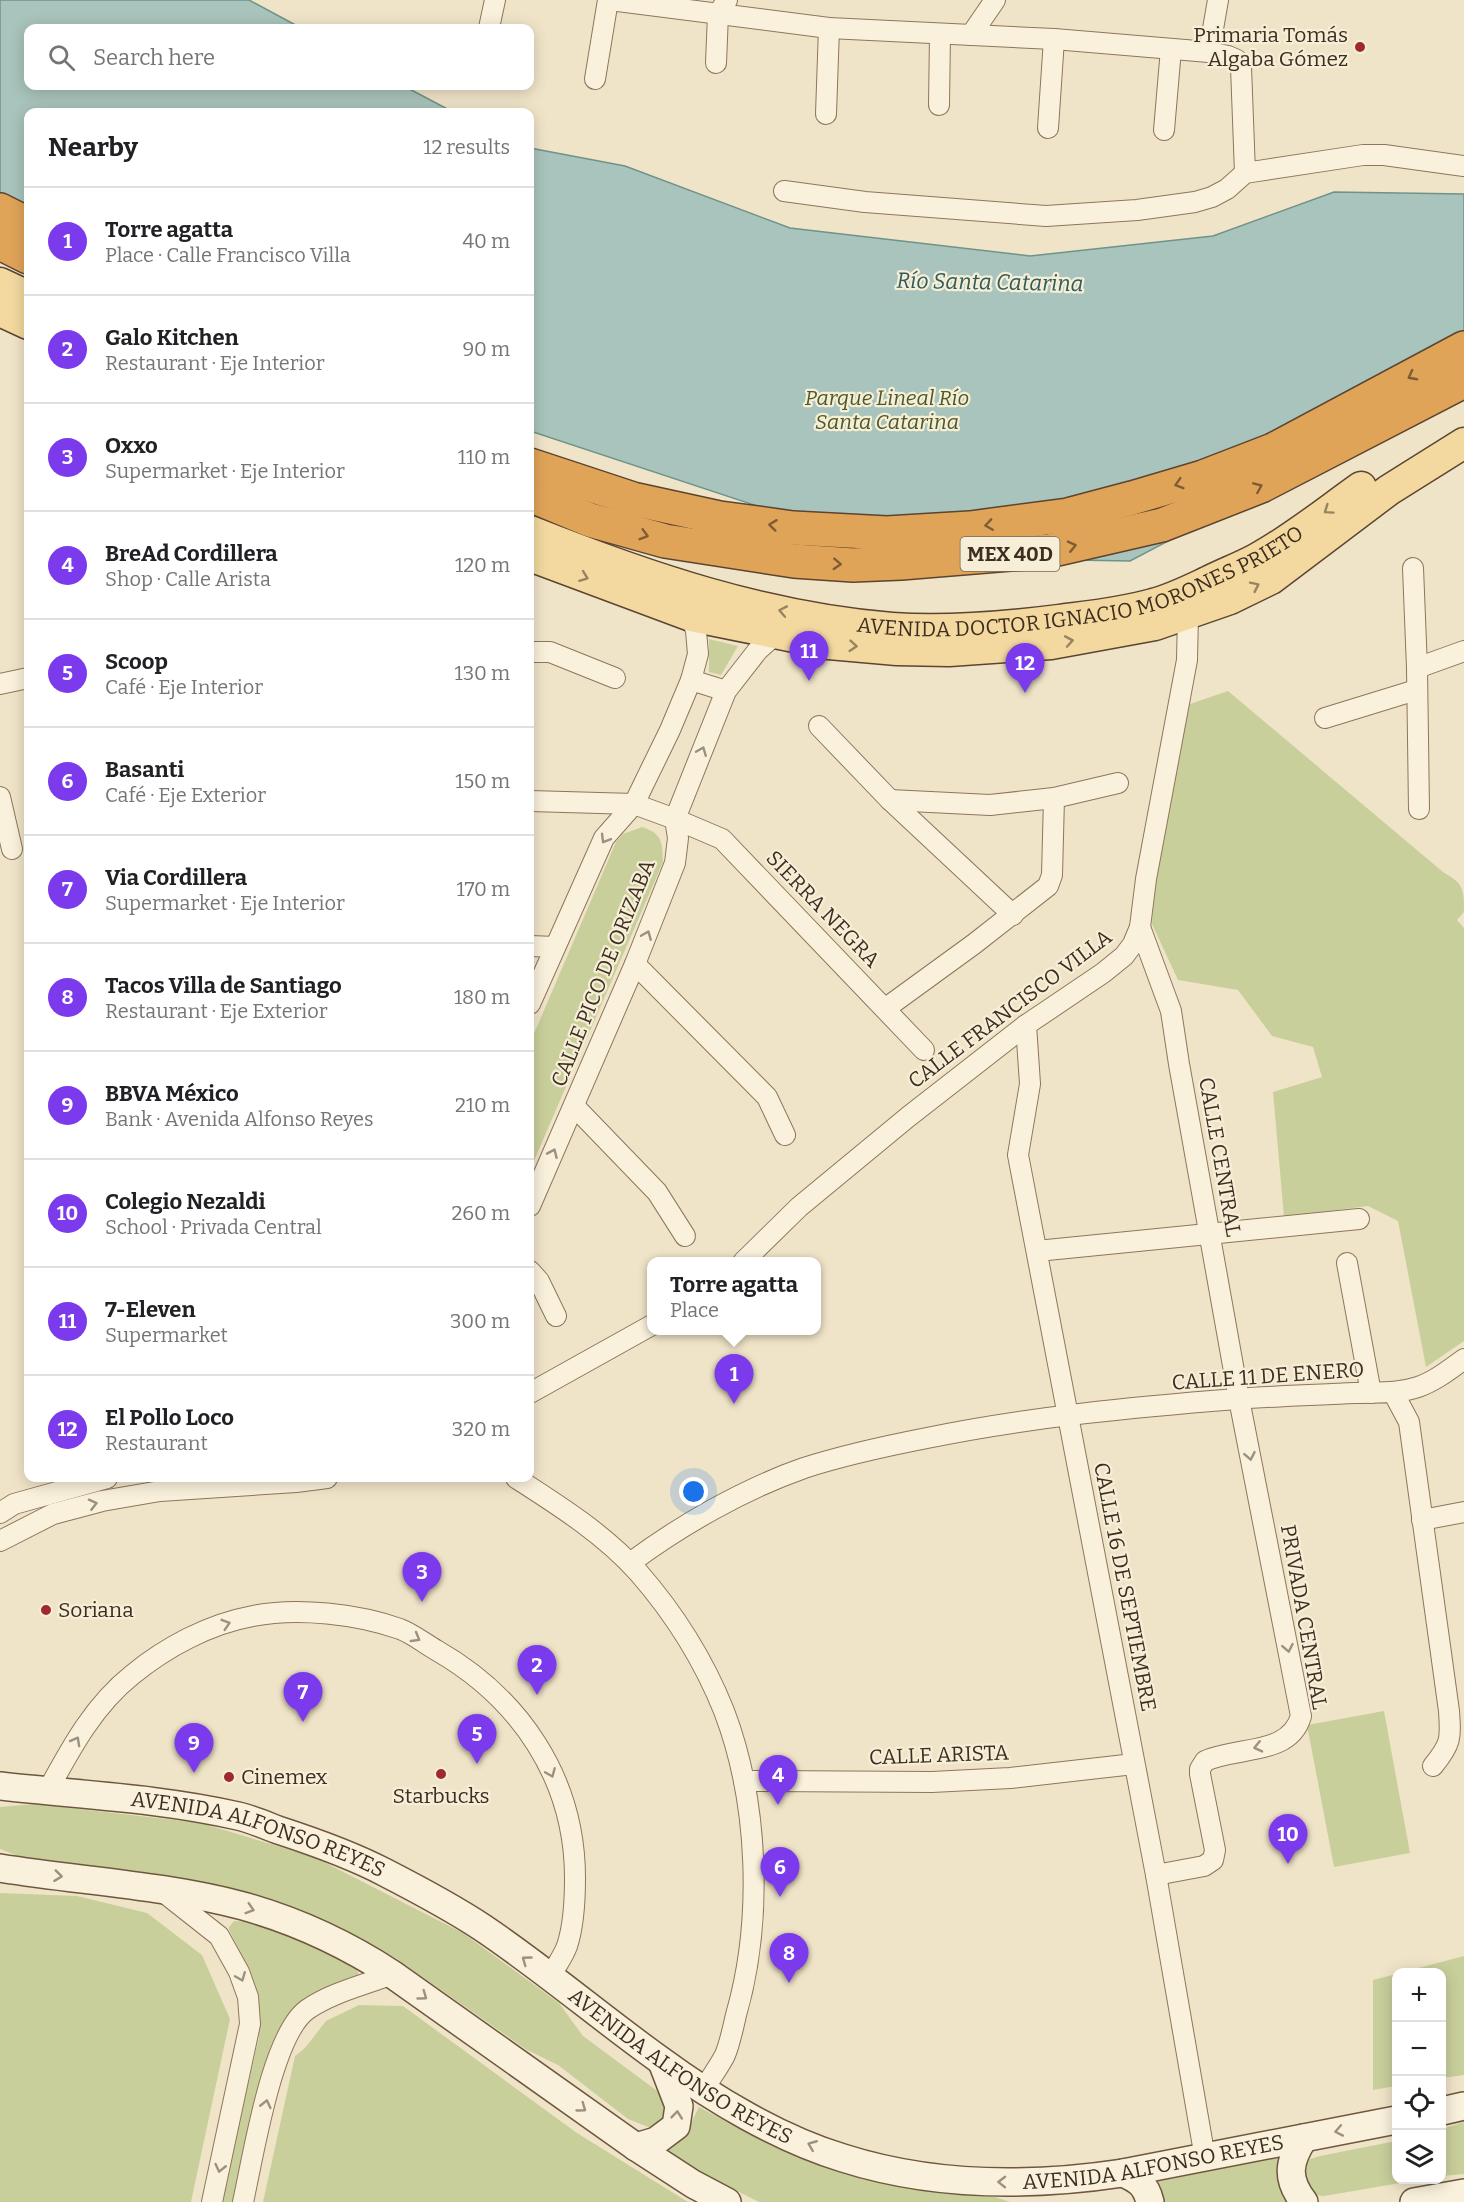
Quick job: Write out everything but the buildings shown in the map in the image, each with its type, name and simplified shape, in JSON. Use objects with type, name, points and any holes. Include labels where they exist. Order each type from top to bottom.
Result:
[{"type":"highway","points":[[0,210],[24,222]]},
{"type":"highway","points":[[0,243],[24,255]]},
{"type":"highway","name":"MEX 40D","points":[[534,466],[633,499],[720,518],[793,528],[887,533],[970,528],[1068,515],[1203,477],[1273,450],[1464,348]]},
{"type":"highway","name":"MEX 40D","points":[[534,497],[590,519],[665,541],[794,561],[853,565],[1049,551],[1162,525],[1261,486],[1464,381]]},
{"type":"main road","points":[[0,283],[24,294]]},
{"type":"main road","points":[[0,311],[24,322]]},
{"type":"main road","name":"AVENIDA DOCTOR IGNACIO MORONES PRIETO","points":[[534,533],[610,564],[729,600],[831,620],[892,628],[940,629],[1041,622],[1107,614],[1153,604],[1184,593],[1257,558],[1430,439],[1464,420]]},
{"type":"main road","name":"AVENIDA DOCTOR IGNACIO MORONES PRIETO","points":[[534,557],[691,616],[829,644],[897,650],[949,651],[1051,644],[1155,625],[1188,615],[1271,579],[1389,490],[1464,443]]},
{"type":"main road","name":"AVENIDA ALFONSO REYES","points":[[0,1786],[143,1801],[239,1816],[322,1844],[385,1873],[481,1927],[662,2062],[704,2090],[771,2129],[843,2158],[903,2172],[963,2182],[1027,2183],[1087,2179],[1392,2121]]},
{"type":"main road","points":[[0,1868],[160,1890],[243,1906],[294,1923],[355,1950],[636,2147],[693,2184],[726,2202]]},
{"type":"main road","points":[[636,2147],[656,2140],[676,2126],[679,2106],[662,2062]]},
{"type":"main road","points":[[1446,2110],[1464,2106]]},
{"type":"main road","points":[[1304,2138],[1290,2162],[1293,2182],[1304,2202]]},
{"type":"main road","points":[[1123,2173],[1139,2180],[1145,2187],[1150,2202]]},
{"type":"main road","points":[[1414,2202],[1464,2193]]},
{"type":"street","points":[[490,24],[495,0]]},
{"type":"street","points":[[595,79],[609,0],[723,7],[829,28],[1054,39],[1209,52],[1237,60],[1241,67],[1245,173]]},
{"type":"street","points":[[971,35],[995,0]]},
{"type":"street","points":[[1209,52],[1218,0]]},
{"type":"street","points":[[716,63],[723,7]]},
{"type":"street","points":[[826,114],[829,28]]},
{"type":"street","points":[[939,105],[940,34]]},
{"type":"street","points":[[1048,128],[1054,39]]},
{"type":"street","points":[[1164,130],[1171,49]]},
{"type":"street","points":[[784,191],[865,202],[1046,216],[1137,210],[1195,202],[1227,189],[1245,173],[1363,155],[1384,155],[1464,166]]},
{"type":"street","points":[[1413,568],[1419,809]]},
{"type":"street","name":"CALLE FRANCISCO VILLA","points":[[748,1257],[799,1207],[908,1116],[1026,1025],[1103,973],[1124,956],[1133,944],[1140,927],[1146,879],[1187,660],[1188,615]]},
{"type":"street","points":[[534,995],[604,838],[634,804],[670,730],[691,680],[698,654],[696,631],[691,616]]},
{"type":"street","name":"CALLE PICO DE ORIZABA","points":[[534,1197],[635,964],[675,863],[678,838],[675,819],[726,691],[758,650],[776,633]]},
{"type":"street","points":[[1417,668],[1464,651]]},
{"type":"street","points":[[534,652],[550,652],[615,678]]},
{"type":"street","points":[[0,684],[24,679]]},
{"type":"street","points":[[691,680],[726,691]]},
{"type":"street","points":[[1325,718],[1416,690]]},
{"type":"street","points":[[819,726],[890,800],[1013,915]]},
{"type":"street","points":[[890,800],[990,805],[1054,798],[1118,783]]},
{"type":"street","points":[[0,796],[12,849]]},
{"type":"street","points":[[886,1008],[1013,915],[1048,886],[1052,875],[1054,798]]},
{"type":"street","name":"SIERRA NEGRA","points":[[534,801],[634,804],[722,839],[924,1050]]},
{"type":"street","name":"CALLE CENTRAL","points":[[1140,927],[1171,1011],[1239,1399]]},
{"type":"street","points":[[534,946],[555,946]]},
{"type":"street","points":[[635,964],[767,1097],[785,1135]]},
{"type":"street","name":"CALLE 16 DE SEPTIEMBRE","points":[[1026,1025],[1029,1084],[1018,1155],[1156,1875],[1205,2158]]},
{"type":"street","points":[[574,1106],[657,1192],[685,1236]]},
{"type":"street","points":[[1037,1251],[1359,1219]]},
{"type":"street","points":[[1347,1263],[1371,1393]]},
{"type":"street","points":[[534,1275],[556,1316]]},
{"type":"street","points":[[534,1391],[647,1327]]},
{"type":"street","name":"CALLE 11 DE ENERO","points":[[630,1563],[652,1546],[740,1496],[803,1469],[882,1447],[1068,1415],[1239,1399],[1394,1394],[1434,1380],[1464,1359]]},
{"type":"street","points":[[1394,1394],[1409,1422],[1448,1700],[1450,1732],[1448,1749],[1433,1766]]},
{"type":"street","name":"PRIVADA CENTRAL","points":[[1156,1875],[1204,1866],[1213,1860],[1215,1850],[1200,1774],[1205,1761],[1282,1741],[1294,1732],[1301,1716],[1239,1399]]},
{"type":"street","points":[[0,1513],[14,1504],[91,1482]]},
{"type":"street","points":[[0,1541],[53,1514],[102,1501],[160,1491],[271,1482]]},
{"type":"street","points":[[522,1482],[567,1511],[630,1563],[654,1591],[677,1624],[715,1689],[725,1713],[744,1781],[750,1820],[754,1881],[753,1931],[743,1992],[726,2053],[704,2090]]},
{"type":"street","points":[[47,1494],[53,1514]]},
{"type":"street","points":[[1422,1520],[1464,1512]]},
{"type":"street","points":[[47,1792],[81,1731],[92,1717],[130,1676],[172,1646],[212,1629],[253,1616],[294,1613],[350,1616],[401,1630],[464,1666],[504,1702],[528,1732],[549,1766],[571,1830],[575,1870],[575,1901],[567,1946],[550,1978]]},
{"type":"street","name":"CALLE ARISTA","points":[[744,1781],[944,1781],[1010,1778],[1134,1764]]},
{"type":"street","points":[[160,1890],[219,1936],[239,1972],[248,1997],[250,2024],[212,2202]]},
{"type":"street","points":[[243,2202],[274,2068],[291,2027],[306,2010],[332,1996],[392,1974]]},
{"type":"green space","points":[[709,639],[738,646],[721,675],[709,672]]},
{"type":"green space","points":[[1228,691],[1455,880],[1463,892],[1464,912],[1457,920],[1464,928],[1464,1341],[1426,1367],[1398,1221],[1368,1206],[1284,1217],[1273,1092],[1322,1077],[1313,1047],[1272,1036],[1238,990],[1178,980],[1152,924],[1154,880],[1187,705]]},
{"type":"green space","points":[[642,827],[654,833],[660,840],[663,862],[534,1161],[534,1034],[616,842],[623,834]]},
{"type":"green space","points":[[1384,1711],[1410,1853],[1334,1867],[1307,1725]]},
{"type":"green space","points":[[35,1804],[201,1823],[314,1857],[463,1933],[559,2003],[583,2036],[660,2093],[670,2117],[653,2129],[628,2119],[558,2065],[527,2050],[394,1957],[295,1912],[31,1861],[0,1849],[0,1807]]},
{"type":"green space","points":[[0,1893],[77,1896],[147,1913],[202,1955],[230,2019],[191,2202],[0,2202]]},
{"type":"green space","points":[[234,1921],[262,1926],[297,1939],[346,1963],[357,1970],[359,1975],[319,1991],[298,2007],[281,2028],[274,2040],[232,2202],[221,2202],[259,2037],[255,1988],[251,1974],[229,1930]]},
{"type":"green space","points":[[1464,1956],[1464,2075],[1446,2077],[1446,1968],[1418,1968]]},
{"type":"green space","points":[[1392,1975],[1392,2087],[1373,2090],[1373,1980]]},
{"type":"green space","points":[[359,2005],[403,2006],[577,2133],[688,2202],[263,2202],[295,2056],[305,2048],[326,2021]]},
{"type":"green space","points":[[699,2107],[757,2138],[837,2170],[945,2193],[995,2197],[1010,2202],[759,2202],[674,2159],[666,2152],[689,2127]]},
{"type":"green space","points":[[1464,2122],[1464,2174],[1446,2176],[1446,2128]]},
{"type":"green space","points":[[1392,2142],[1392,2184],[1394,2184],[1324,2196],[1311,2195],[1299,2169],[1307,2160]]},
{"type":"green space","points":[[1279,2157],[1284,2162],[1289,2202],[1159,2202],[1150,2183]]},
{"type":"water","points":[[0,0],[249,0],[294,24],[24,24],[24,90],[412,90],[445,108],[24,108],[24,205],[0,194]]},
{"type":"water","name":"Río Santa Catarina","points":[[534,149],[625,166],[790,228],[1030,256],[1213,236],[1334,192],[1464,194],[1464,386],[1130,561],[912,557],[534,432]]},
{"type":"place","name":"Primaria Tomás Algaba Gómez","points":[[1360,47]]},
{"type":"place","name":"7-Eleven","points":[[809,681]]},
{"type":"place","name":"El Pollo Loco","points":[[1025,693]]},
{"type":"place","name":"Torre agatta","points":[[734,1404]]},
{"type":"place","name":"Oxxo","points":[[422,1602]]},
{"type":"place","name":"Soriana","points":[[46,1610]]},
{"type":"place","name":"Galo Kitchen","points":[[537,1695]]},
{"type":"place","name":"Via Cordillera","points":[[303,1722]]},
{"type":"place","name":"Scoop","points":[[477,1764]]},
{"type":"place","name":"BBVA México","points":[[194,1773]]},
{"type":"place","name":"Starbucks","points":[[441,1774]]},
{"type":"place","name":"Cinemex","points":[[229,1777]]},
{"type":"place","name":"BreAd Cordillera","points":[[778,1805]]},
{"type":"place","name":"Colegio Nezaldi","points":[[1288,1864]]},
{"type":"place","name":"Basanti","points":[[780,1897]]},
{"type":"place","name":"Tacos Villa de Santiago","points":[[789,1983]]},
{"type":"park label","name":"Parque Lineal Río Santa Catarina","points":[[887,410]]}]
